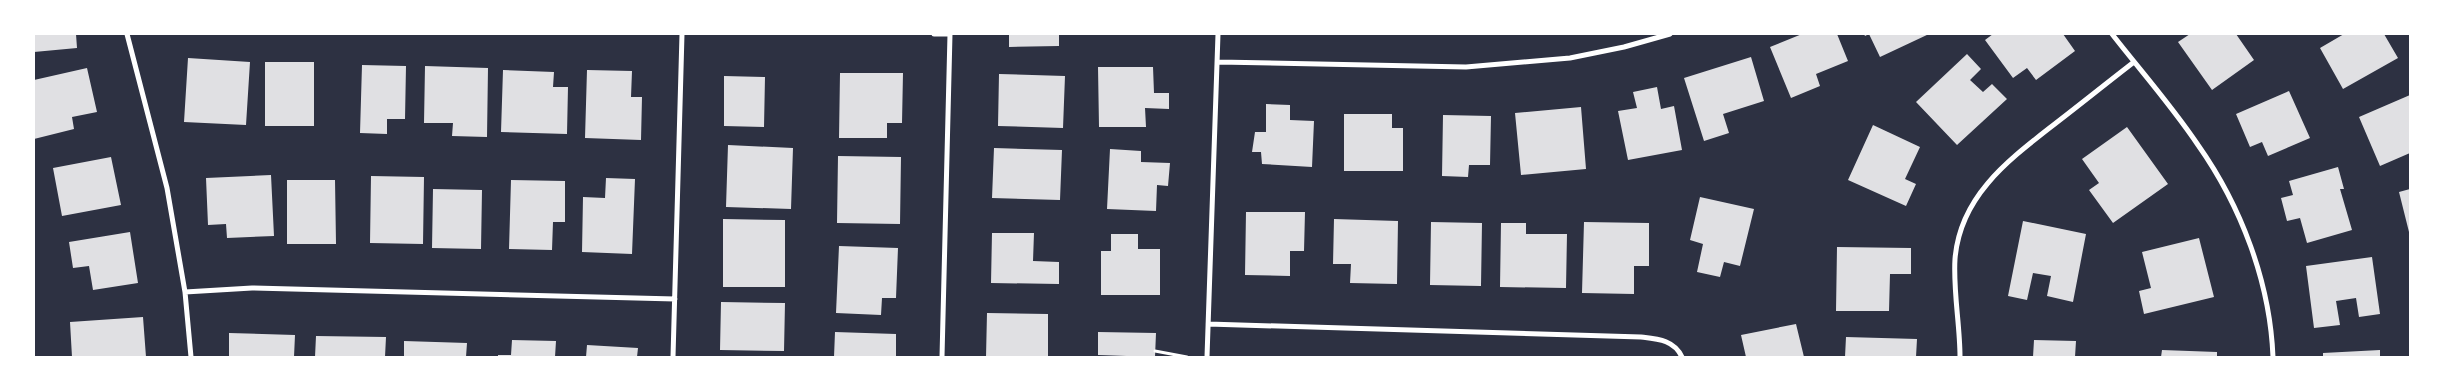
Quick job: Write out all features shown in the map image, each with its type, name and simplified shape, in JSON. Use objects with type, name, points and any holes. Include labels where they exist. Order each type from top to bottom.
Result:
[{"type":"street","points":[[127,34],[167,188],[185,292],[191,357]]},
{"type":"street","points":[[673,357],[682,34]]},
{"type":"street","points":[[934,34],[950,34],[942,357]]},
{"type":"street","points":[[1207,357],[1218,34]]},
{"type":"street","points":[[1218,62],[1466,67],[1570,58],[1624,47],[1670,34]]},
{"type":"street","points":[[2112,34],[2198,145],[2222,184],[2242,226],[2266,299],[2273,357]]},
{"type":"street","points":[[1960,357],[1955,258],[1960,233],[1968,211],[1986,183],[2011,158],[2134,62]]},
{"type":"street","points":[[185,292],[252,288],[675,299]]},
{"type":"street","points":[[1208,324],[1641,337],[1669,342],[1678,348],[1682,357]]},
{"type":"path","points":[[1155,351],[1186,357]]},
{"type":"building","points":[[34,34],[76,34],[77,48],[34,52]]},
{"type":"building","points":[[1009,34],[1059,34],[1059,46],[1009,47]]},
{"type":"building","points":[[1802,34],[1837,34],[1848,61],[1816,74],[1820,86],[1791,98],[1770,47]]},
{"type":"building","points":[[1869,34],[1929,34],[1880,57]]},
{"type":"building","points":[[1993,34],[2063,34],[2075,51],[2036,80],[2027,68],[2013,78],[1985,40]]},
{"type":"building","points":[[2190,34],[2236,34],[2254,60],[2212,90],[2178,42]]},
{"type":"building","points":[[2344,34],[2384,34],[2398,58],[2343,89],[2320,48]]},
{"type":"building","points":[[1967,54],[1981,69],[1970,80],[1983,92],[1992,84],[2007,99],[1957,145],[1916,102]]},
{"type":"building","points":[[1751,57],[1764,101],[1723,114],[1729,133],[1704,141],[1684,78]]},
{"type":"building","points":[[188,58],[250,62],[246,125],[184,122]]},
{"type":"building","points":[[265,62],[314,62],[314,126],[265,126]]},
{"type":"building","points":[[362,65],[406,66],[405,119],[387,119],[387,134],[360,133]]},
{"type":"building","points":[[425,66],[488,68],[487,137],[452,136],[453,123],[424,123]]},
{"type":"building","points":[[1098,67],[1153,67],[1154,93],[1169,93],[1169,109],[1145,108],[1146,127],[1099,127]]},
{"type":"building","points":[[87,68],[97,112],[72,117],[74,129],[34,139],[34,80]]},
{"type":"building","points":[[503,70],[554,72],[553,87],[568,87],[567,134],[501,132]]},
{"type":"building","points":[[587,70],[632,71],[631,97],[642,97],[641,140],[585,138]]},
{"type":"building","points":[[840,73],[903,73],[902,123],[887,123],[887,138],[839,138]]},
{"type":"building","points":[[999,74],[1065,76],[1063,128],[998,126]]},
{"type":"building","points":[[724,76],[765,77],[764,127],[724,126]]},
{"type":"building","points":[[1657,87],[1661,109],[1674,106],[1682,150],[1628,160],[1618,111],[1637,108],[1633,92]]},
{"type":"building","points":[[2289,91],[2310,138],[2268,156],[2262,142],[2250,147],[2236,114]]},
{"type":"building","points":[[2410,95],[2410,153],[2380,166],[2359,117]]},
{"type":"building","points":[[1266,104],[1290,105],[1290,120],[1314,121],[1312,167],[1262,164],[1261,152],[1252,152],[1255,132],[1266,132]]},
{"type":"building","points":[[1581,107],[1586,169],[1521,175],[1515,113]]},
{"type":"building","points":[[1344,114],[1392,114],[1392,128],[1403,128],[1403,171],[1344,171]]},
{"type":"building","points":[[1443,115],[1491,116],[1490,165],[1469,165],[1468,177],[1442,176]]},
{"type":"building","points":[[1873,125],[1920,147],[1905,179],[1916,184],[1906,206],[1848,180]]},
{"type":"building","points":[[2127,127],[2168,184],[2113,223],[2089,190],[2099,183],[2082,159]]},
{"type":"building","points":[[728,145],[793,148],[791,209],[726,207]]},
{"type":"building","points":[[994,148],[1062,150],[1060,200],[992,198]]},
{"type":"building","points":[[1110,149],[1141,151],[1141,162],[1170,163],[1168,186],[1157,185],[1156,211],[1107,209]]},
{"type":"building","points":[[838,156],[901,157],[900,224],[837,223]]},
{"type":"building","points":[[111,157],[121,205],[62,216],[53,168]]},
{"type":"building","points":[[2338,167],[2344,189],[2340,189],[2352,230],[2307,243],[2300,218],[2287,221],[2281,198],[2293,195],[2289,181]]},
{"type":"building","points":[[271,175],[274,236],[227,238],[226,224],[208,225],[206,178]]},
{"type":"building","points":[[371,176],[424,177],[423,244],[370,243]]},
{"type":"building","points":[[606,178],[635,179],[632,254],[582,252],[583,197],[605,198]]},
{"type":"building","points":[[287,180],[335,180],[336,244],[287,244]]},
{"type":"building","points":[[511,180],[565,181],[565,222],[553,222],[552,250],[509,249]]},
{"type":"building","points":[[433,189],[482,190],[481,249],[432,248]]},
{"type":"building","points":[[2410,189],[2410,236],[2399,192]]},
{"type":"building","points":[[1700,197],[1754,209],[1740,266],[1724,262],[1720,277],[1697,272],[1703,244],[1690,240]]},
{"type":"building","points":[[1246,212],[1305,212],[1304,251],[1290,251],[1290,276],[1245,275]]},
{"type":"building","points":[[723,219],[785,220],[785,287],[723,287]]},
{"type":"building","points":[[1334,219],[1398,221],[1397,284],[1350,283],[1351,264],[1333,264]]},
{"type":"building","points":[[2023,221],[2086,234],[2073,302],[2047,296],[2051,276],[2033,273],[2027,300],[2008,296]]},
{"type":"building","points":[[1431,222],[1482,223],[1481,286],[1430,285]]},
{"type":"building","points":[[1584,222],[1649,223],[1649,266],[1634,266],[1634,294],[1582,293]]},
{"type":"building","points":[[1501,223],[1526,223],[1526,234],[1567,234],[1566,288],[1500,287]]},
{"type":"building","points":[[130,232],[138,283],[93,290],[89,266],[73,268],[69,242]]},
{"type":"building","points":[[992,233],[1034,233],[1033,261],[1059,262],[1059,284],[991,283]]},
{"type":"building","points":[[1111,234],[1138,234],[1138,249],[1160,249],[1160,295],[1101,295],[1101,251],[1111,251]]},
{"type":"building","points":[[2199,238],[2214,297],[2144,314],[2139,291],[2151,288],[2142,252]]},
{"type":"building","points":[[839,246],[898,248],[896,298],[882,298],[881,315],[836,313]]},
{"type":"building","points":[[1837,247],[1911,248],[1911,274],[1890,274],[1889,311],[1836,311]]},
{"type":"building","points":[[2372,257],[2380,314],[2359,317],[2356,298],[2336,301],[2340,325],[2314,328],[2306,266]]},
{"type":"building","points":[[721,302],[785,303],[784,351],[720,350]]},
{"type":"building","points":[[987,313],[1048,314],[1048,357],[986,357]]},
{"type":"building","points":[[143,317],[146,357],[72,357],[70,322]]},
{"type":"building","points":[[1796,324],[1804,357],[1746,357],[1741,335]]},
{"type":"building","points":[[835,332],[896,334],[896,357],[834,357]]},
{"type":"building","points":[[1098,332],[1156,333],[1155,357],[1098,355]]},
{"type":"building","points":[[229,333],[295,335],[294,357],[229,357]]},
{"type":"building","points":[[316,336],[386,337],[385,357],[315,357]]},
{"type":"building","points":[[1846,337],[1917,339],[1916,357],[1845,357]]},
{"type":"building","points":[[512,340],[556,341],[555,357],[498,357],[498,355],[511,355]]},
{"type":"building","points":[[2034,340],[2076,341],[2075,357],[2033,357]]},
{"type":"building","points":[[404,341],[467,343],[466,357],[404,357]]},
{"type":"building","points":[[587,345],[638,348],[637,357],[586,357]]},
{"type":"building","points":[[2162,350],[2217,352],[2217,357],[2161,357]]},
{"type":"building","points":[[2380,350],[2380,357],[2323,357],[2323,353]]}]
